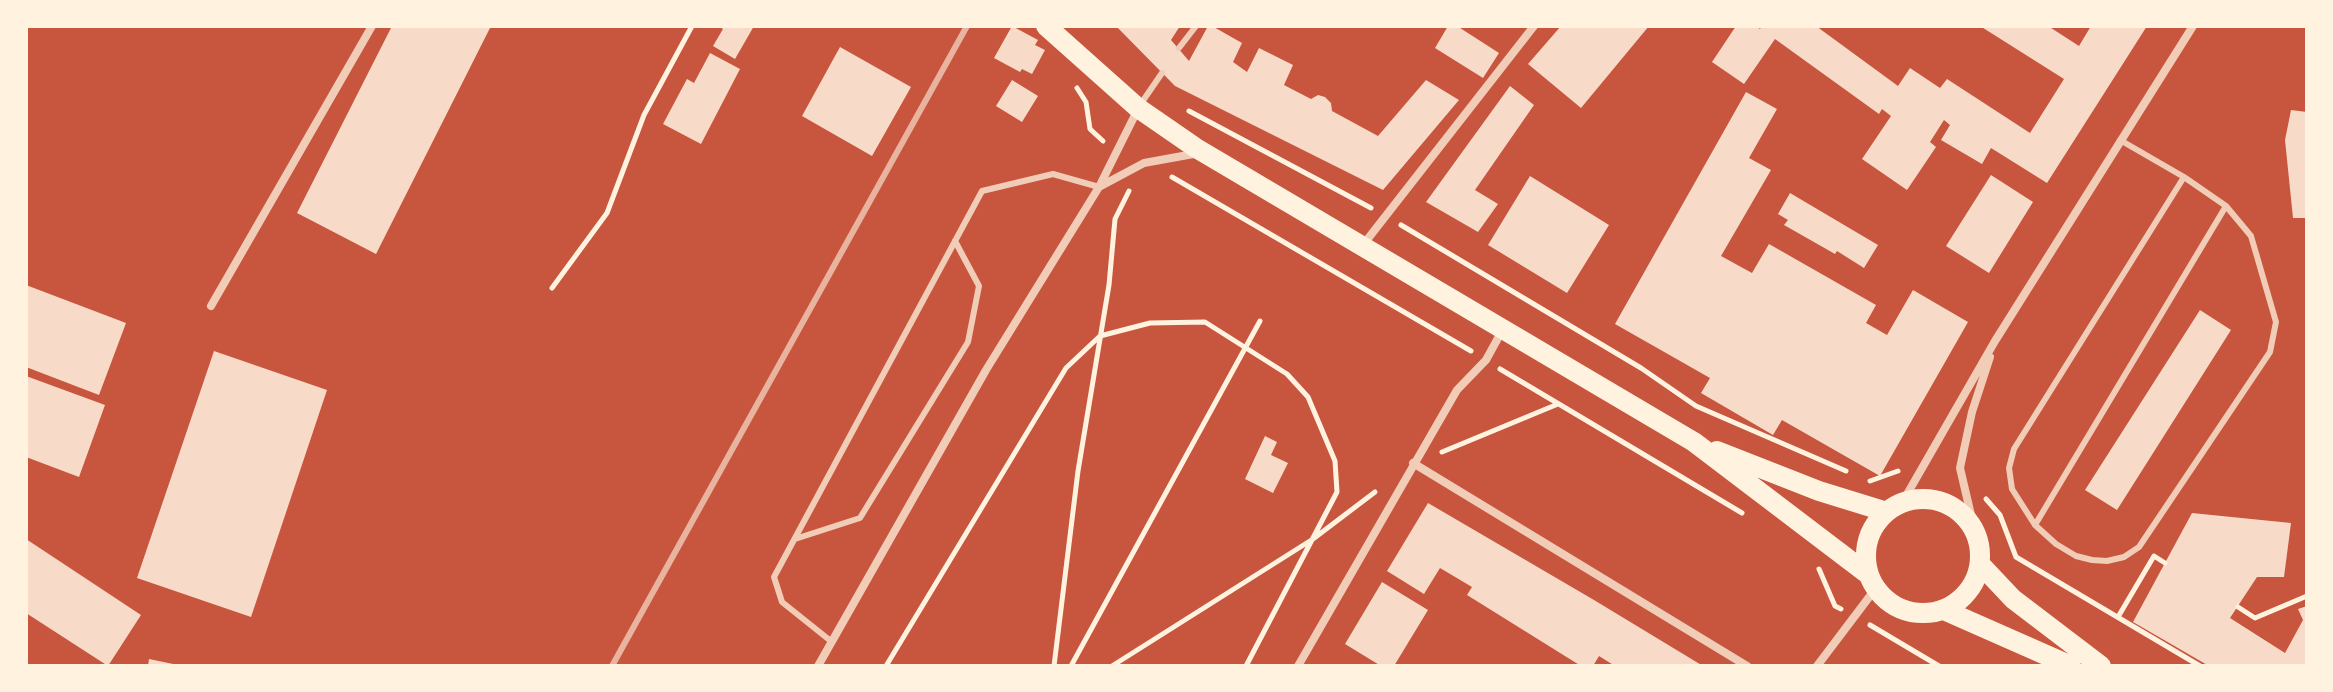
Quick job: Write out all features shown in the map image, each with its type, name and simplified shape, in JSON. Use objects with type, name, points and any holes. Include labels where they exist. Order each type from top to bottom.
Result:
[{"type":"main road","points":[[1046,26],[1138,108],[1203,152],[1694,442],[1873,582],[1889,602],[1906,611],[1925,613],[1944,610],[1960,600],[1972,586],[1980,564],[1980,550],[1975,532],[1965,516],[1950,505],[1932,500],[1895,507],[1819,491],[1694,442]]},
{"type":"main road","points":[[1873,582],[1866,548],[1872,529],[1895,507]]},
{"type":"main road","points":[[1980,564],[2013,599],[2101,666]]},
{"type":"main road","points":[[1944,610],[2071,666]]},
{"type":"street","points":[[211,306],[372,26]]},
{"type":"street","points":[[1362,246],[1534,26]]},
{"type":"street","points":[[1895,507],[1995,341],[2193,26]]},
{"type":"street","points":[[818,666],[986,370],[1099,187],[1138,108]]},
{"type":"street","points":[[1099,187],[1144,163],[1203,152]]},
{"type":"street","points":[[1298,666],[1457,390],[1486,360],[1504,328]]},
{"type":"street","points":[[1975,532],[1960,468],[1972,412],[1995,341]]},
{"type":"street","points":[[1413,463],[1747,666]]},
{"type":"street","points":[[1817,666],[1855,616],[1873,582]]},
{"type":"lane","points":[[1179,48],[1196,26]]},
{"type":"lane","points":[[1138,108],[1162,73]]},
{"type":"lane","points":[[2120,140],[2184,177],[2226,206],[2251,236],[2276,322],[2270,352],[2139,547],[2124,557],[2107,561],[2076,556],[2056,544],[2035,525],[2012,489],[2009,468],[2014,449],[2184,177]]},
{"type":"lane","points":[[832,642],[782,602],[774,577],[982,191],[1053,174],[1099,187]]},
{"type":"lane","points":[[2035,525],[2226,206]]},
{"type":"lane","points":[[795,539],[860,518],[968,342],[979,286],[955,241]]},
{"type":"path","points":[[552,288],[607,213],[644,115],[692,26]]},
{"type":"path","points":[[1069,77],[1086,102],[1090,129],[1116,153]]},
{"type":"path","points":[[1151,90],[1387,217],[1641,368],[1696,406],[1870,482],[1896,472]]},
{"type":"path","points":[[1054,666],[1078,471],[1109,285],[1115,219],[1129,191],[1139,185],[1131,170]]},
{"type":"path","points":[[1161,177],[1173,177],[1747,516]]},
{"type":"path","points":[[1071,666],[1260,321]]},
{"type":"path","points":[[886,666],[1066,368],[1100,336],[1150,323],[1205,322],[1287,374],[1308,397],[1335,461],[1337,492],[1246,666]]},
{"type":"path","points":[[1413,463],[1559,403]]},
{"type":"path","points":[[1112,666],[1313,539],[1375,492]]},
{"type":"path","points":[[2000,515],[2016,557],[2200,666]]},
{"type":"path","points":[[2118,617],[2154,556],[2165,563]]},
{"type":"path","points":[[1819,568],[1835,606],[1939,666]]},
{"type":"path","points":[[2238,607],[2255,618],[2307,596]]},
{"type":"building","points":[[392,26],[491,26],[376,254],[297,213]]},
{"type":"building","points":[[718,26],[754,26],[735,59],[713,46],[723,29]]},
{"type":"building","points":[[1012,26],[1038,40],[1035,45],[1045,50],[1032,74],[1022,69],[1020,72],[994,58]]},
{"type":"building","points":[[1116,26],[1180,26],[1171,40],[1189,61],[1208,26],[1212,26],[1242,43],[1233,62],[1247,72],[1259,48],[1293,65],[1284,85],[1311,99],[1318,95],[1325,97],[1331,103],[1332,111],[1378,136],[1426,80],[1459,100],[1383,190],[1175,86]]},
{"type":"building","points":[[1448,26],[1457,26],[1499,53],[1483,78],[1435,48]]},
{"type":"building","points":[[1561,26],[1649,26],[1581,108],[1528,64]]},
{"type":"building","points":[[1736,26],[1756,26],[1760,29],[1762,26],[1816,26],[1898,86],[1910,68],[1940,88],[1947,79],[2030,133],[2064,79],[1980,26],[2048,26],[2079,46],[2091,26],[2147,26],[2047,183],[1991,148],[1982,164],[1941,140],[1950,125],[1944,120],[1930,142],[1936,147],[1907,190],[1862,159],[1891,116],[1882,109],[1879,114],[1775,39],[1744,84],[1712,62]]},
{"type":"building","points":[[840,47],[911,87],[872,156],[802,116]]},
{"type":"building","points":[[710,53],[740,69],[701,144],[663,124],[687,79],[694,83]]},
{"type":"building","points":[[1012,80],[1038,96],[1022,122],[996,106]]},
{"type":"building","points":[[1510,86],[1534,105],[1475,190],[1498,204],[1478,232],[1426,202]]},
{"type":"building","points":[[1746,92],[1777,109],[1749,158],[1771,170],[1721,256],[1752,273],[1769,244],[1876,305],[1866,323],[1887,335],[1913,290],[1968,322],[1880,476],[1782,420],[1773,435],[1701,393],[1710,378],[1615,324]]},
{"type":"building","points":[[2291,110],[2307,112],[2307,218],[2293,218],[2285,140]]},
{"type":"building","points":[[1991,175],[2033,202],[1989,273],[1946,246]]},
{"type":"building","points":[[1530,176],[1609,225],[1567,293],[1488,245]]},
{"type":"building","points":[[1790,193],[1878,245],[1864,268],[1784,225],[1788,220],[1778,214]]},
{"type":"building","points":[[26,285],[126,323],[99,395],[26,367]]},
{"type":"building","points":[[2200,310],[2231,330],[2117,510],[2085,490]]},
{"type":"building","points":[[214,351],[327,390],[251,617],[137,578]]},
{"type":"building","points":[[26,376],[105,405],[79,477],[26,457]]},
{"type":"building","points":[[1265,436],[1277,442],[1271,455],[1288,463],[1273,493],[1245,479]]},
{"type":"building","points":[[1428,503],[1703,666],[1615,666],[1599,656],[1593,666],[1581,666],[1467,595],[1472,587],[1440,568],[1424,594],[1387,571]]},
{"type":"building","points":[[2192,513],[2291,523],[2284,577],[2257,577],[2230,618],[2285,653],[2303,620],[2298,609],[2307,606],[2307,666],[2209,666],[2133,622]]},
{"type":"building","points":[[26,539],[141,615],[108,666],[26,613]]},
{"type":"building","points":[[1382,582],[1428,610],[1394,666],[1381,666],[1345,644]]},
{"type":"building","points":[[149,659],[178,665],[178,666],[148,666]]},
{"type":"railway","points":[[612,666],[967,26]]}]
